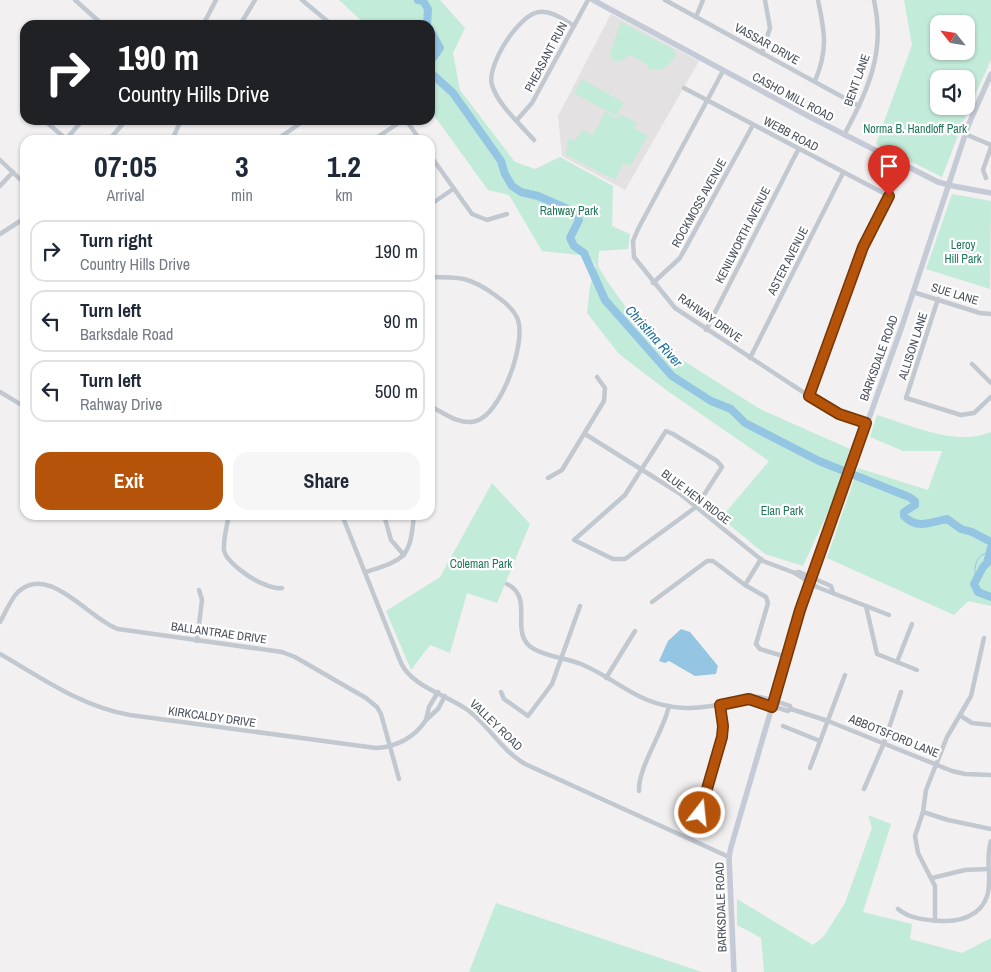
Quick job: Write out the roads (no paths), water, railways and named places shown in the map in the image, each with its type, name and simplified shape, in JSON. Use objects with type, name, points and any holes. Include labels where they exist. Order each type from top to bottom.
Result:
[{"type":"street","points":[[75,0],[98,20]]},
{"type":"street","points":[[206,20],[216,0]]},
{"type":"street","points":[[243,20],[255,0]]},
{"type":"street","points":[[302,0],[324,20]]},
{"type":"street","name":"PHEASANT RUN","points":[[517,120],[532,103],[588,0]]},
{"type":"street","name":"CASHO MILL ROAD","points":[[593,0],[844,135],[904,165],[948,185],[991,192]]},
{"type":"street","name":"VASSAR DRIVE","points":[[665,0],[859,106]]},
{"type":"street","points":[[696,16],[703,0]]},
{"type":"street","points":[[762,53],[770,28],[765,0]]},
{"type":"street","points":[[815,82],[822,65],[825,43],[818,0]]},
{"type":"street","name":"BENT LANE","points":[[844,135],[859,106],[875,63],[879,46],[879,23],[874,0]]},
{"type":"street","points":[[534,140],[492,86],[490,74],[495,58],[523,20],[531,14],[540,11],[548,12],[574,26]]},
{"type":"street","name":"RAHWAY DRIVE","points":[[724,71],[635,236],[634,258],[675,308],[809,396],[839,414],[866,423]]},
{"type":"street","name":"BARKSDALE ROAD","points":[[734,972],[729,857],[786,657],[866,423],[914,292],[965,134],[991,74]]},
{"type":"street","name":"WEBB ROAD","points":[[684,88],[798,150],[889,196]]},
{"type":"street","points":[[50,125],[61,135]]},
{"type":"street","points":[[70,135],[79,125]]},
{"type":"street","points":[[113,135],[122,125]]},
{"type":"street","points":[[283,135],[298,125]]},
{"type":"street","points":[[381,135],[396,125]]},
{"type":"street","points":[[408,125],[416,135]]},
{"type":"street","name":"ROCKMOSS AVENUE","points":[[653,283],[675,264],[684,252],[753,125]]},
{"type":"street","points":[[965,134],[991,146],[983,170],[986,178]]},
{"type":"street","name":"KENILWORTH AVENUE","points":[[706,330],[798,150]]},
{"type":"street","points":[[0,160],[20,179]]},
{"type":"street","points":[[435,162],[469,211],[479,218],[493,220],[507,214]]},
{"type":"street","points":[[809,396],[863,247],[904,165]]},
{"type":"street","points":[[0,186],[13,172]]},
{"type":"street","name":"ASTER AVENUE","points":[[750,358],[843,172]]},
{"type":"street","points":[[435,202],[454,189]]},
{"type":"street","points":[[0,234],[20,221]]},
{"type":"street","points":[[435,277],[467,280],[495,296],[510,308],[518,320],[520,336],[516,355],[505,387],[498,403],[486,417],[476,421],[464,422],[435,408]]},
{"type":"street","name":"SUE LANE","points":[[914,292],[980,313],[991,314]]},
{"type":"street","name":"ALLISON LANE","points":[[938,299],[906,398],[961,415],[974,412],[991,397]]},
{"type":"street","points":[[972,364],[991,382]]},
{"type":"street","points":[[548,478],[562,470],[604,402],[605,388],[596,377]]},
{"type":"street","points":[[0,392],[20,403]]},
{"type":"street","points":[[666,431],[717,461],[722,467],[696,507],[625,559],[613,559],[574,540],[622,498],[642,470],[666,431]]},
{"type":"street","name":"BLUE HEN RIDGE","points":[[585,434],[696,507],[761,559],[796,573],[799,572],[811,580],[831,586],[833,593],[889,614]]},
{"type":"street","points":[[228,520],[224,550],[230,563],[271,588],[282,588]]},
{"type":"street","name":"VALLEY ROAD","points":[[344,520],[403,668],[415,679],[472,714],[510,755],[525,764],[729,857]]},
{"type":"street","points":[[385,520],[391,540],[404,554]]},
{"type":"street","points":[[366,572],[398,561],[411,542],[413,520]]},
{"type":"street","points":[[745,585],[761,559]]},
{"type":"street","points":[[652,602],[710,561],[716,563],[767,599],[757,637],[757,646],[764,651],[786,657]]},
{"type":"street","name":"BALLANTRAE DRIVE","points":[[0,622],[19,592],[32,584],[45,584],[56,587],[97,619],[114,627],[197,641],[277,651],[295,657],[374,704],[381,714],[399,779]]},
{"type":"street","name":"ABBOTSFORD LANE","points":[[507,584],[512,586],[521,598],[523,608],[521,630],[528,644],[540,652],[584,665],[640,698],[669,706],[690,708],[720,705],[752,697],[773,704],[790,706],[791,709],[828,721],[965,774],[991,775]]},
{"type":"street","points":[[197,641],[202,600],[200,590]]},
{"type":"street","points":[[502,692],[504,699],[528,716],[552,684],[580,606]]},
{"type":"street","points":[[866,606],[878,654],[918,670]]},
{"type":"street","points":[[897,662],[912,624]]},
{"type":"street","points":[[606,678],[634,631]]},
{"type":"street","points":[[935,920],[936,896],[932,878],[915,845],[915,836],[923,812],[926,790],[936,764],[947,738],[971,696],[984,638]]},
{"type":"street","name":"KIRKCALDY DRIVE","points":[[0,654],[82,701],[114,712],[367,748],[390,746],[411,737],[435,713],[445,696]]},
{"type":"street","points":[[810,768],[844,675]]},
{"type":"street","name":"KIRKCALDY DRIVE","points":[[426,720],[429,707],[438,692]]},
{"type":"street","points":[[864,789],[902,692]]},
{"type":"street","points":[[694,822],[700,813],[722,737],[723,726],[720,705]]},
{"type":"street","points":[[639,791],[639,780],[664,726],[669,706]]},
{"type":"street","points":[[961,716],[972,723],[991,725]]},
{"type":"street","points":[[783,726],[820,741]]},
{"type":"street","points":[[923,812],[953,822],[991,829]]},
{"type":"street","points":[[898,909],[907,917],[935,920],[962,920],[978,911],[988,895],[988,856],[991,842]]},
{"type":"street","points":[[932,878],[965,870],[988,869]]},
{"type":"water","points":[[681,629],[690,632],[718,666],[716,674],[695,676],[669,661],[665,663],[659,661],[668,641]]},
{"type":"waterway","name":"Christina River","points":[[418,0],[423,1],[428,9],[427,20]]},
{"type":"waterway","name":"Christina River","points":[[435,39],[440,48],[435,55]]},
{"type":"waterway","name":"Christina River","points":[[435,77],[453,93],[501,161],[505,174],[512,186],[521,192],[538,196],[577,213],[579,220],[570,238],[574,246],[584,253],[605,300],[672,376],[711,401],[731,409],[745,423],[819,461],[909,497],[915,501],[915,505],[904,512],[904,516],[914,523],[924,524],[947,519],[961,529],[972,532],[991,542]]},
{"type":"waterway","name":"Christina River","points":[[991,548],[987,563],[974,584],[978,592],[991,597]]},
{"type":"waterway","name":"Christina River","points":[[976,579],[976,562],[978,558],[989,553]]},
{"type":"park label","name":"Norma B. Handloff Park","points":[[915,129]]},
{"type":"park label","name":"Rahway Park","points":[[569,211]]},
{"type":"park label","name":"Leroy Hill Park","points":[[963,252]]},
{"type":"park label","name":"Elan Park","points":[[782,511]]},
{"type":"park label","name":"Coleman Park","points":[[481,564]]}]
